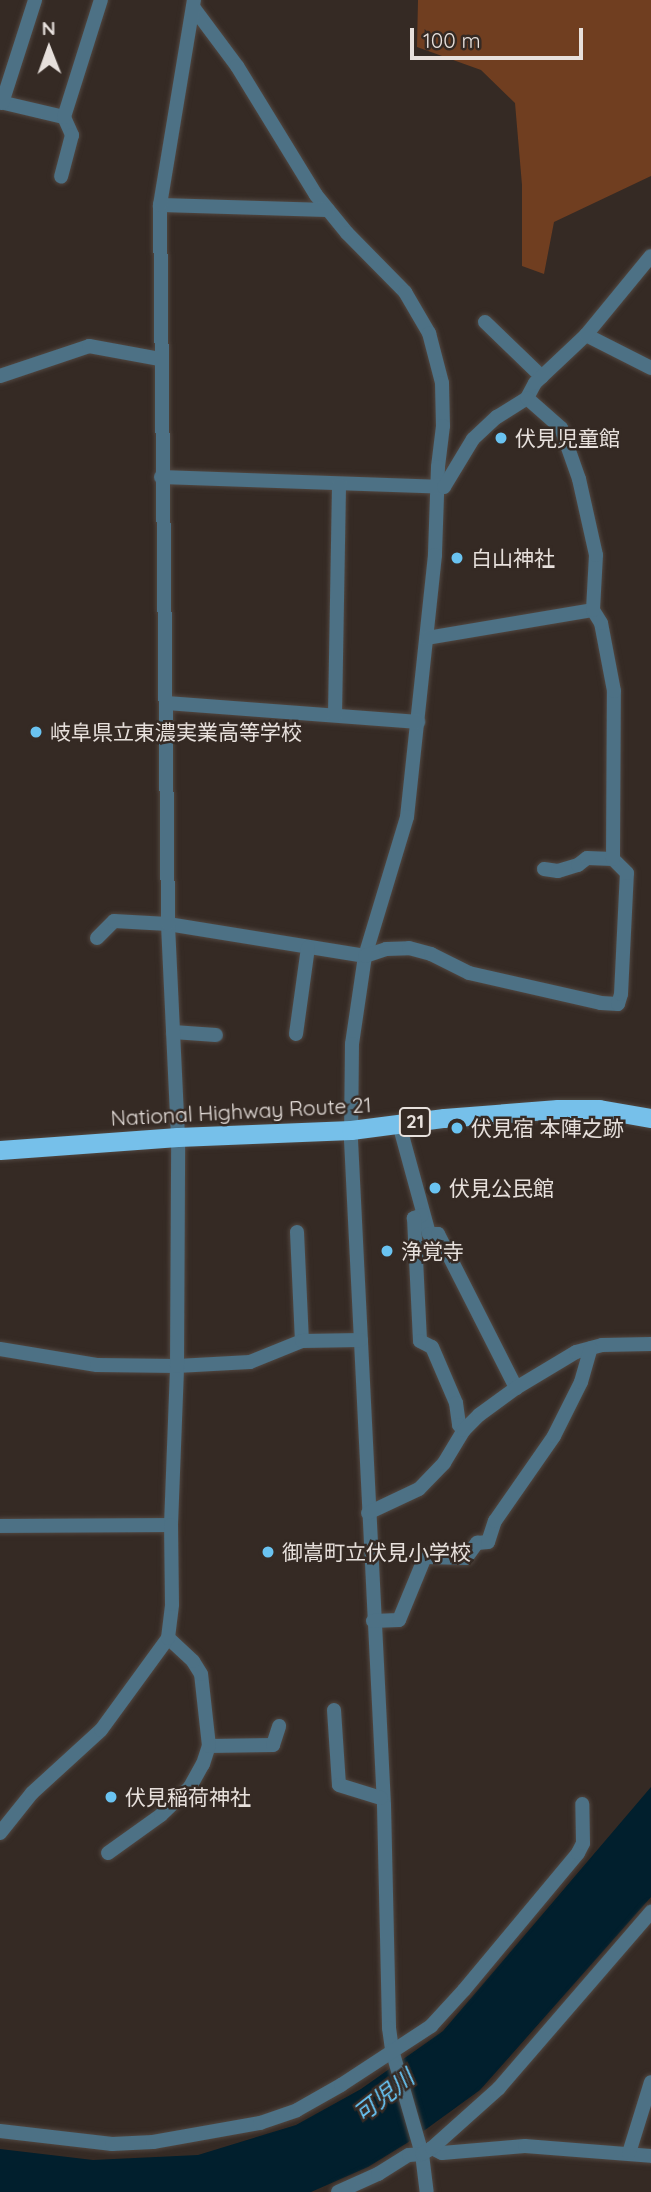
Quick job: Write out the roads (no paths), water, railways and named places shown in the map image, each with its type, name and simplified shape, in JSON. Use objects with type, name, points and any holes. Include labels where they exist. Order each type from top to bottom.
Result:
[{"type":"highway","name":"National Highway Route 21","points":[[0,1150],[178,1137],[351,1130],[558,1110],[599,1110],[651,1118]]},
{"type":"street","points":[[35,0],[1,102],[64,117]]},
{"type":"street","points":[[61,177],[72,135],[64,117],[101,0]]},
{"type":"street","points":[[0,1833],[32,1793],[101,1730],[168,1638],[172,1604],[178,1137],[168,924],[160,205],[193,4]]},
{"type":"street","points":[[193,4],[237,66],[328,210],[405,292],[429,333],[437,356],[443,404],[428,638],[407,817],[365,956],[352,1045],[351,1130],[392,2050],[427,2151],[427,2192]]},
{"type":"street","points":[[160,205],[328,210]]},
{"type":"street","points":[[161,477],[444,487],[484,427],[527,398],[542,377],[586,335],[651,256]]},
{"type":"street","points":[[485,322],[542,377]]},
{"type":"street","points":[[586,335],[651,368]]},
{"type":"street","points":[[0,376],[89,346],[160,359]]},
{"type":"street","points":[[527,398],[561,428],[579,479],[596,555],[593,610],[601,623],[614,691],[613,859]]},
{"type":"street","points":[[335,715],[340,485]]},
{"type":"street","points":[[428,638],[593,610]]},
{"type":"street","points":[[167,703],[418,722]]},
{"type":"street","points":[[97,938],[114,921],[168,924],[365,956],[386,949],[409,948],[431,954],[470,972],[601,1003],[618,1004],[621,993],[627,873],[613,859],[587,858],[578,865],[558,871],[544,869]]},
{"type":"street","points":[[296,1034],[308,948]]},
{"type":"street","points":[[173,1032],[216,1035]]},
{"type":"street","points":[[400,1124],[429,1234],[438,1234],[516,1388]]},
{"type":"street","points":[[422,1214],[414,1218],[420,1341],[432,1347],[456,1403],[459,1425],[464,1430]]},
{"type":"street","points":[[298,1232],[302,1341]]},
{"type":"street","points":[[0,1349],[97,1365],[177,1366],[250,1362],[302,1341],[361,1340]]},
{"type":"street","points":[[368,1513],[419,1489],[444,1463],[464,1430],[516,1388],[576,1352],[592,1348],[651,1344]]},
{"type":"street","points":[[373,1621],[398,1620],[425,1557],[467,1558],[477,1543],[488,1542],[495,1521],[554,1436],[581,1382],[592,1348]]},
{"type":"street","points":[[0,1526],[171,1525]]},
{"type":"street","points":[[108,1853],[161,1815],[190,1787],[203,1765],[209,1746],[201,1674],[193,1661],[168,1638]]},
{"type":"street","points":[[334,1710],[339,1785],[381,1798]]},
{"type":"street","points":[[209,1746],[274,1745],[279,1727]]},
{"type":"street","points":[[0,2131],[112,2144],[153,2143],[228,2130],[297,2110],[422,2032],[446,2010],[578,1853],[583,1843],[582,1804]]},
{"type":"street","points":[[427,2151],[499,2088],[651,1914]]},
{"type":"street","points":[[629,2153],[651,2082]]},
{"type":"street","points":[[338,2192],[378,2174],[408,2155],[427,2151],[442,2153],[525,2146],[651,2156]]},
{"type":"water","name":"可児川","points":[[651,1787],[651,1897],[480,2090],[407,2143],[368,2167],[311,2192],[0,2192],[0,2149],[93,2160],[198,2155],[296,2125],[361,2089],[443,2031]]},
{"type":"place","name":"伏見児童館","points":[[501,438]]},
{"type":"place","name":"白山神社","points":[[457,558]]},
{"type":"place","name":"岐阜県立東濃実業高等学校","points":[[36,732]]},
{"type":"place","name":"伏見宿 本陣之跡","points":[[457,1128]]},
{"type":"place","name":"伏見公民館","points":[[435,1188]]},
{"type":"place","name":"浄覚寺","points":[[387,1251]]},
{"type":"place","name":"御嵩町立伏見小学校","points":[[268,1552]]},
{"type":"place","name":"伏見稲荷神社","points":[[111,1797]]}]
